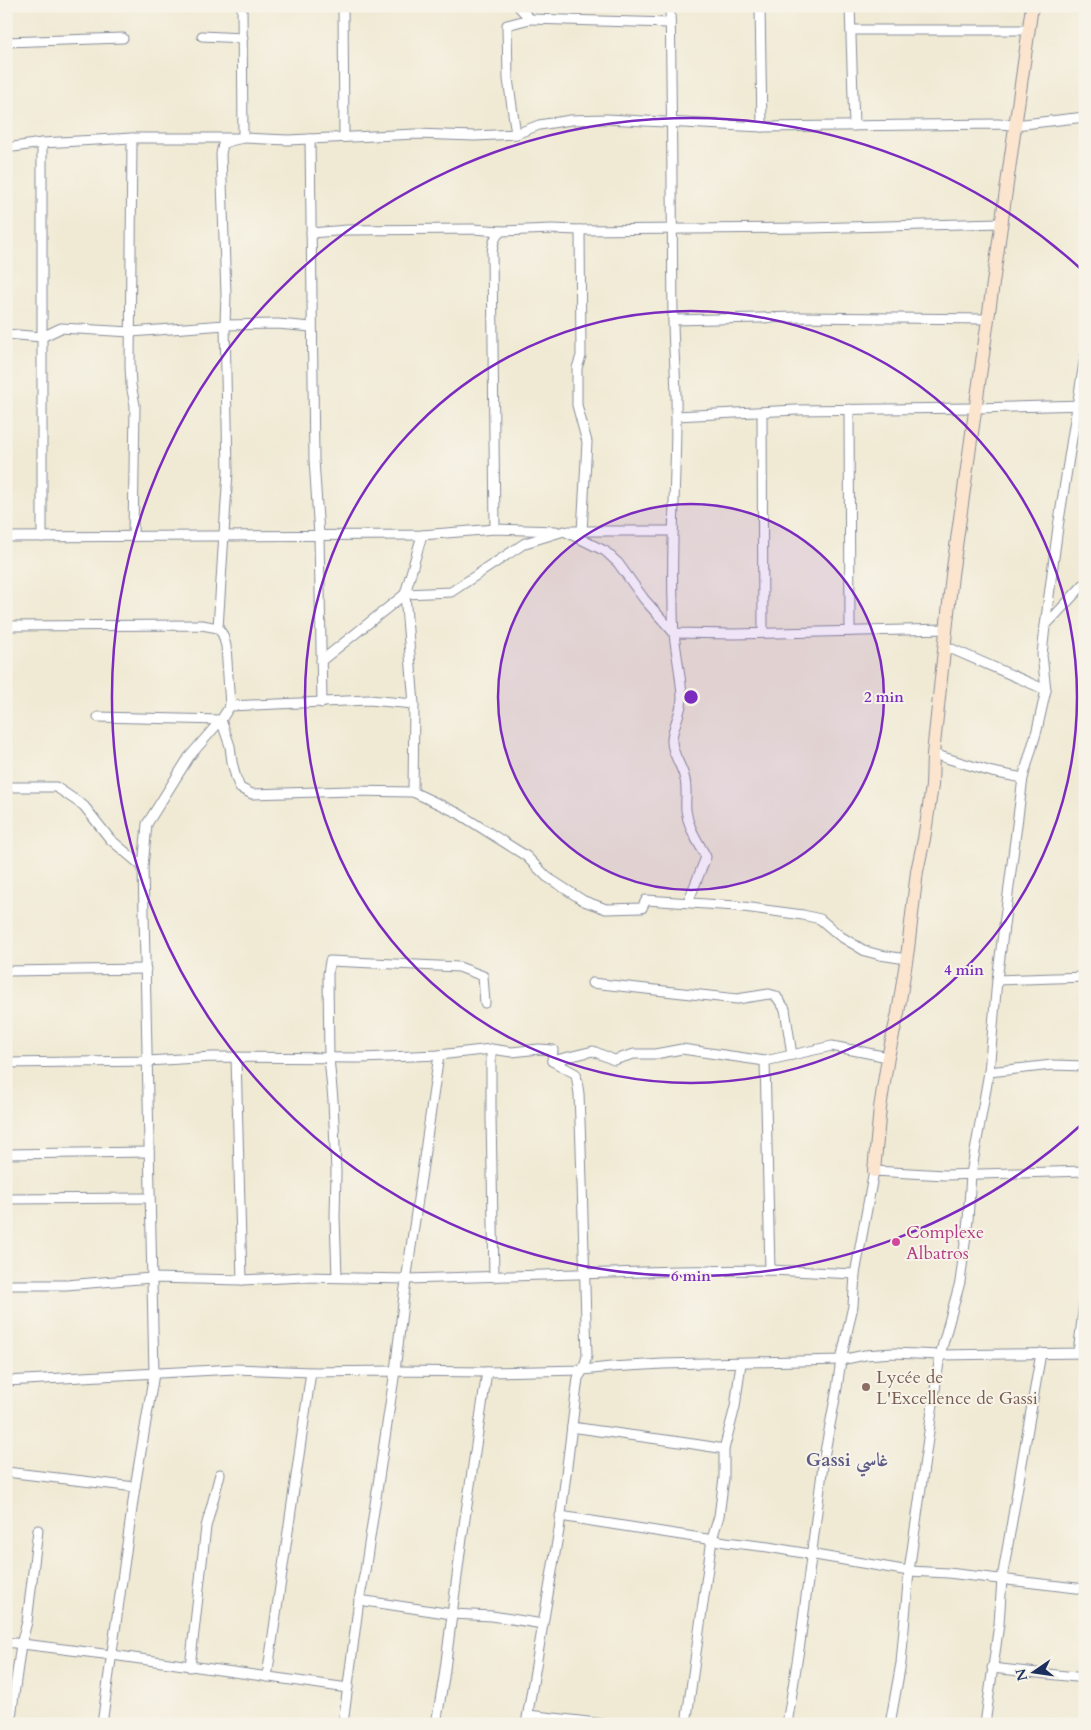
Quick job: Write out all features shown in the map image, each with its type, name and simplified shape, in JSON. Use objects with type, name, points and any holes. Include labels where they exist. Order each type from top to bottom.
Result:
[{"type":"street","points":[[242,6],[243,138]]},
{"type":"street","points":[[343,6],[344,137]]},
{"type":"street","points":[[518,6],[530,19]]},
{"type":"street","points":[[670,6],[672,85],[670,122],[673,154],[673,320],[676,416],[673,531],[674,632],[679,660],[682,699],[672,739],[676,756],[684,775],[686,809],[689,823],[694,837],[706,857],[688,902]]},
{"type":"street","points":[[760,6],[762,127]]},
{"type":"street","points":[[850,6],[854,126]]},
{"type":"street","points":[[787,1724],[824,1457],[837,1388],[840,1360],[853,1306],[855,1274],[874,1171],[880,1108],[888,1057],[898,1013],[932,786],[933,754],[952,575],[1032,6]]},
{"type":"street","points":[[516,134],[508,79],[507,25],[530,19],[670,23]]},
{"type":"street","points":[[851,30],[1028,30]]},
{"type":"street","points":[[202,36],[243,38]]},
{"type":"street","points":[[6,42],[123,38]]},
{"type":"street","points":[[6,148],[42,143],[132,138],[288,140],[416,134],[475,136],[516,134],[540,125],[571,120],[606,119],[762,127],[1015,125],[1085,117]]},
{"type":"street","points":[[132,138],[131,385],[135,405],[133,536]]},
{"type":"street","points":[[102,1724],[135,1487],[154,1374],[143,867],[147,824],[189,757],[221,720],[230,706],[226,646],[223,635],[218,628],[228,471],[226,294],[221,154],[222,144],[230,140],[243,138]]},
{"type":"street","points":[[310,139],[311,327],[314,460],[320,535],[322,704]]},
{"type":"street","points":[[42,143],[42,537]]},
{"type":"street","points":[[311,233],[347,230],[473,229],[501,231],[552,229],[809,228],[1001,223]]},
{"type":"street","points":[[580,230],[581,356],[577,368],[576,386],[577,405],[587,442],[582,532]]},
{"type":"street","points":[[494,528],[492,252],[493,242],[501,231]]},
{"type":"street","points":[[673,320],[800,317],[988,319]]},
{"type":"street","points":[[6,334],[42,337],[61,328],[131,332],[225,325],[278,324],[311,327]]},
{"type":"street","points":[[890,1724],[901,1663],[909,1572],[940,1355],[960,1282],[968,1220],[971,1174],[989,1072],[997,980],[1023,778],[1046,690],[1042,656],[1045,626],[1080,405],[1085,356]]},
{"type":"street","points":[[676,416],[849,409],[1080,405]]},
{"type":"street","points":[[849,409],[850,631]]},
{"type":"street","points":[[762,413],[763,632]]},
{"type":"street","points":[[6,537],[422,535],[494,528],[582,532],[673,531]]},
{"type":"street","points":[[321,661],[404,594],[450,592],[525,543],[564,531],[605,552],[618,563],[644,599],[674,632],[734,634],[947,629]]},
{"type":"street","points":[[413,792],[414,704],[404,594],[422,535]]},
{"type":"street","points":[[1045,626],[1085,583]]},
{"type":"street","points":[[6,626],[202,625],[218,628]]},
{"type":"street","points":[[945,646],[1046,690]]},
{"type":"street","points":[[230,706],[322,704],[369,700],[414,704]]},
{"type":"street","points":[[98,717],[221,720]]},
{"type":"street","points":[[221,720],[230,746],[232,762],[240,788],[252,794],[302,794],[350,791],[413,792],[458,813],[526,856],[547,877],[584,901],[606,909],[642,908],[646,900],[736,906],[803,915],[820,919],[840,936],[865,951],[906,959]]},
{"type":"street","points":[[933,754],[992,772],[1023,778]]},
{"type":"street","points":[[6,787],[56,787],[84,806],[110,839],[143,867]]},
{"type":"street","points":[[337,1277],[334,1217],[336,1144],[328,1058],[328,974],[330,961],[459,967],[483,976],[485,1003]]},
{"type":"street","points":[[6,971],[146,969]]},
{"type":"street","points":[[997,980],[1085,977]]},
{"type":"street","points":[[592,983],[737,999],[769,994],[776,996],[785,1009],[792,1055]]},
{"type":"street","points":[[552,1061],[593,1051],[614,1060],[634,1054],[655,1054],[682,1049],[765,1061],[832,1046],[888,1057]]},
{"type":"street","points":[[6,1063],[148,1061],[212,1057],[328,1058],[439,1055],[491,1049],[512,1052],[539,1048],[552,1050],[552,1061]]},
{"type":"street","points":[[491,1049],[494,1277]]},
{"type":"street","points":[[343,1724],[439,1055]]},
{"type":"street","points":[[236,1058],[242,1280]]},
{"type":"street","points":[[552,1061],[576,1074],[579,1094],[587,1356],[583,1370],[578,1378],[560,1516],[527,1719],[605,1724]]},
{"type":"street","points":[[765,1061],[770,1270]]},
{"type":"street","points":[[989,1072],[1052,1065],[1085,1066]]},
{"type":"street","points":[[6,1154],[149,1152]]},
{"type":"street","points":[[874,1171],[944,1175],[1085,1171]]},
{"type":"street","points":[[6,1199],[150,1198]]},
{"type":"street","points":[[6,1285],[66,1285],[151,1278],[242,1280],[337,1277],[407,1279],[770,1270],[855,1274]]},
{"type":"street","points":[[6,1381],[235,1370],[311,1372],[583,1370],[619,1366],[840,1360],[864,1354],[893,1352],[940,1355],[1082,1353],[1085,1295]]},
{"type":"street","points":[[985,1724],[999,1624],[1002,1579],[1041,1353]]},
{"type":"street","points":[[686,1724],[712,1539],[719,1516],[724,1478],[724,1449],[735,1407],[741,1363]]},
{"type":"street","points":[[267,1677],[311,1372]]},
{"type":"street","points":[[436,1724],[488,1372]]},
{"type":"street","points":[[572,1427],[669,1439],[724,1449]]},
{"type":"street","points":[[6,1472],[135,1487]]},
{"type":"street","points":[[190,1667],[206,1527],[220,1474]]},
{"type":"street","points":[[560,1516],[811,1554],[909,1572],[948,1573],[1085,1589]]},
{"type":"street","points":[[10,1724],[21,1644],[27,1622],[38,1530]]},
{"type":"street","points":[[360,1600],[452,1614],[492,1616],[543,1624]]},
{"type":"street","points":[[6,1642],[348,1688]]},
{"type":"street","points":[[992,1668],[1085,1678]]},
{"type":"place","name":"Complexe Albatros","points":[[896,1242]]},
{"type":"place","name":"Lycée de L'Excellence de Gassi","points":[[866,1387]]},
{"type":"district","name":"Gassi غاسي","points":[[847,1459]]}]
